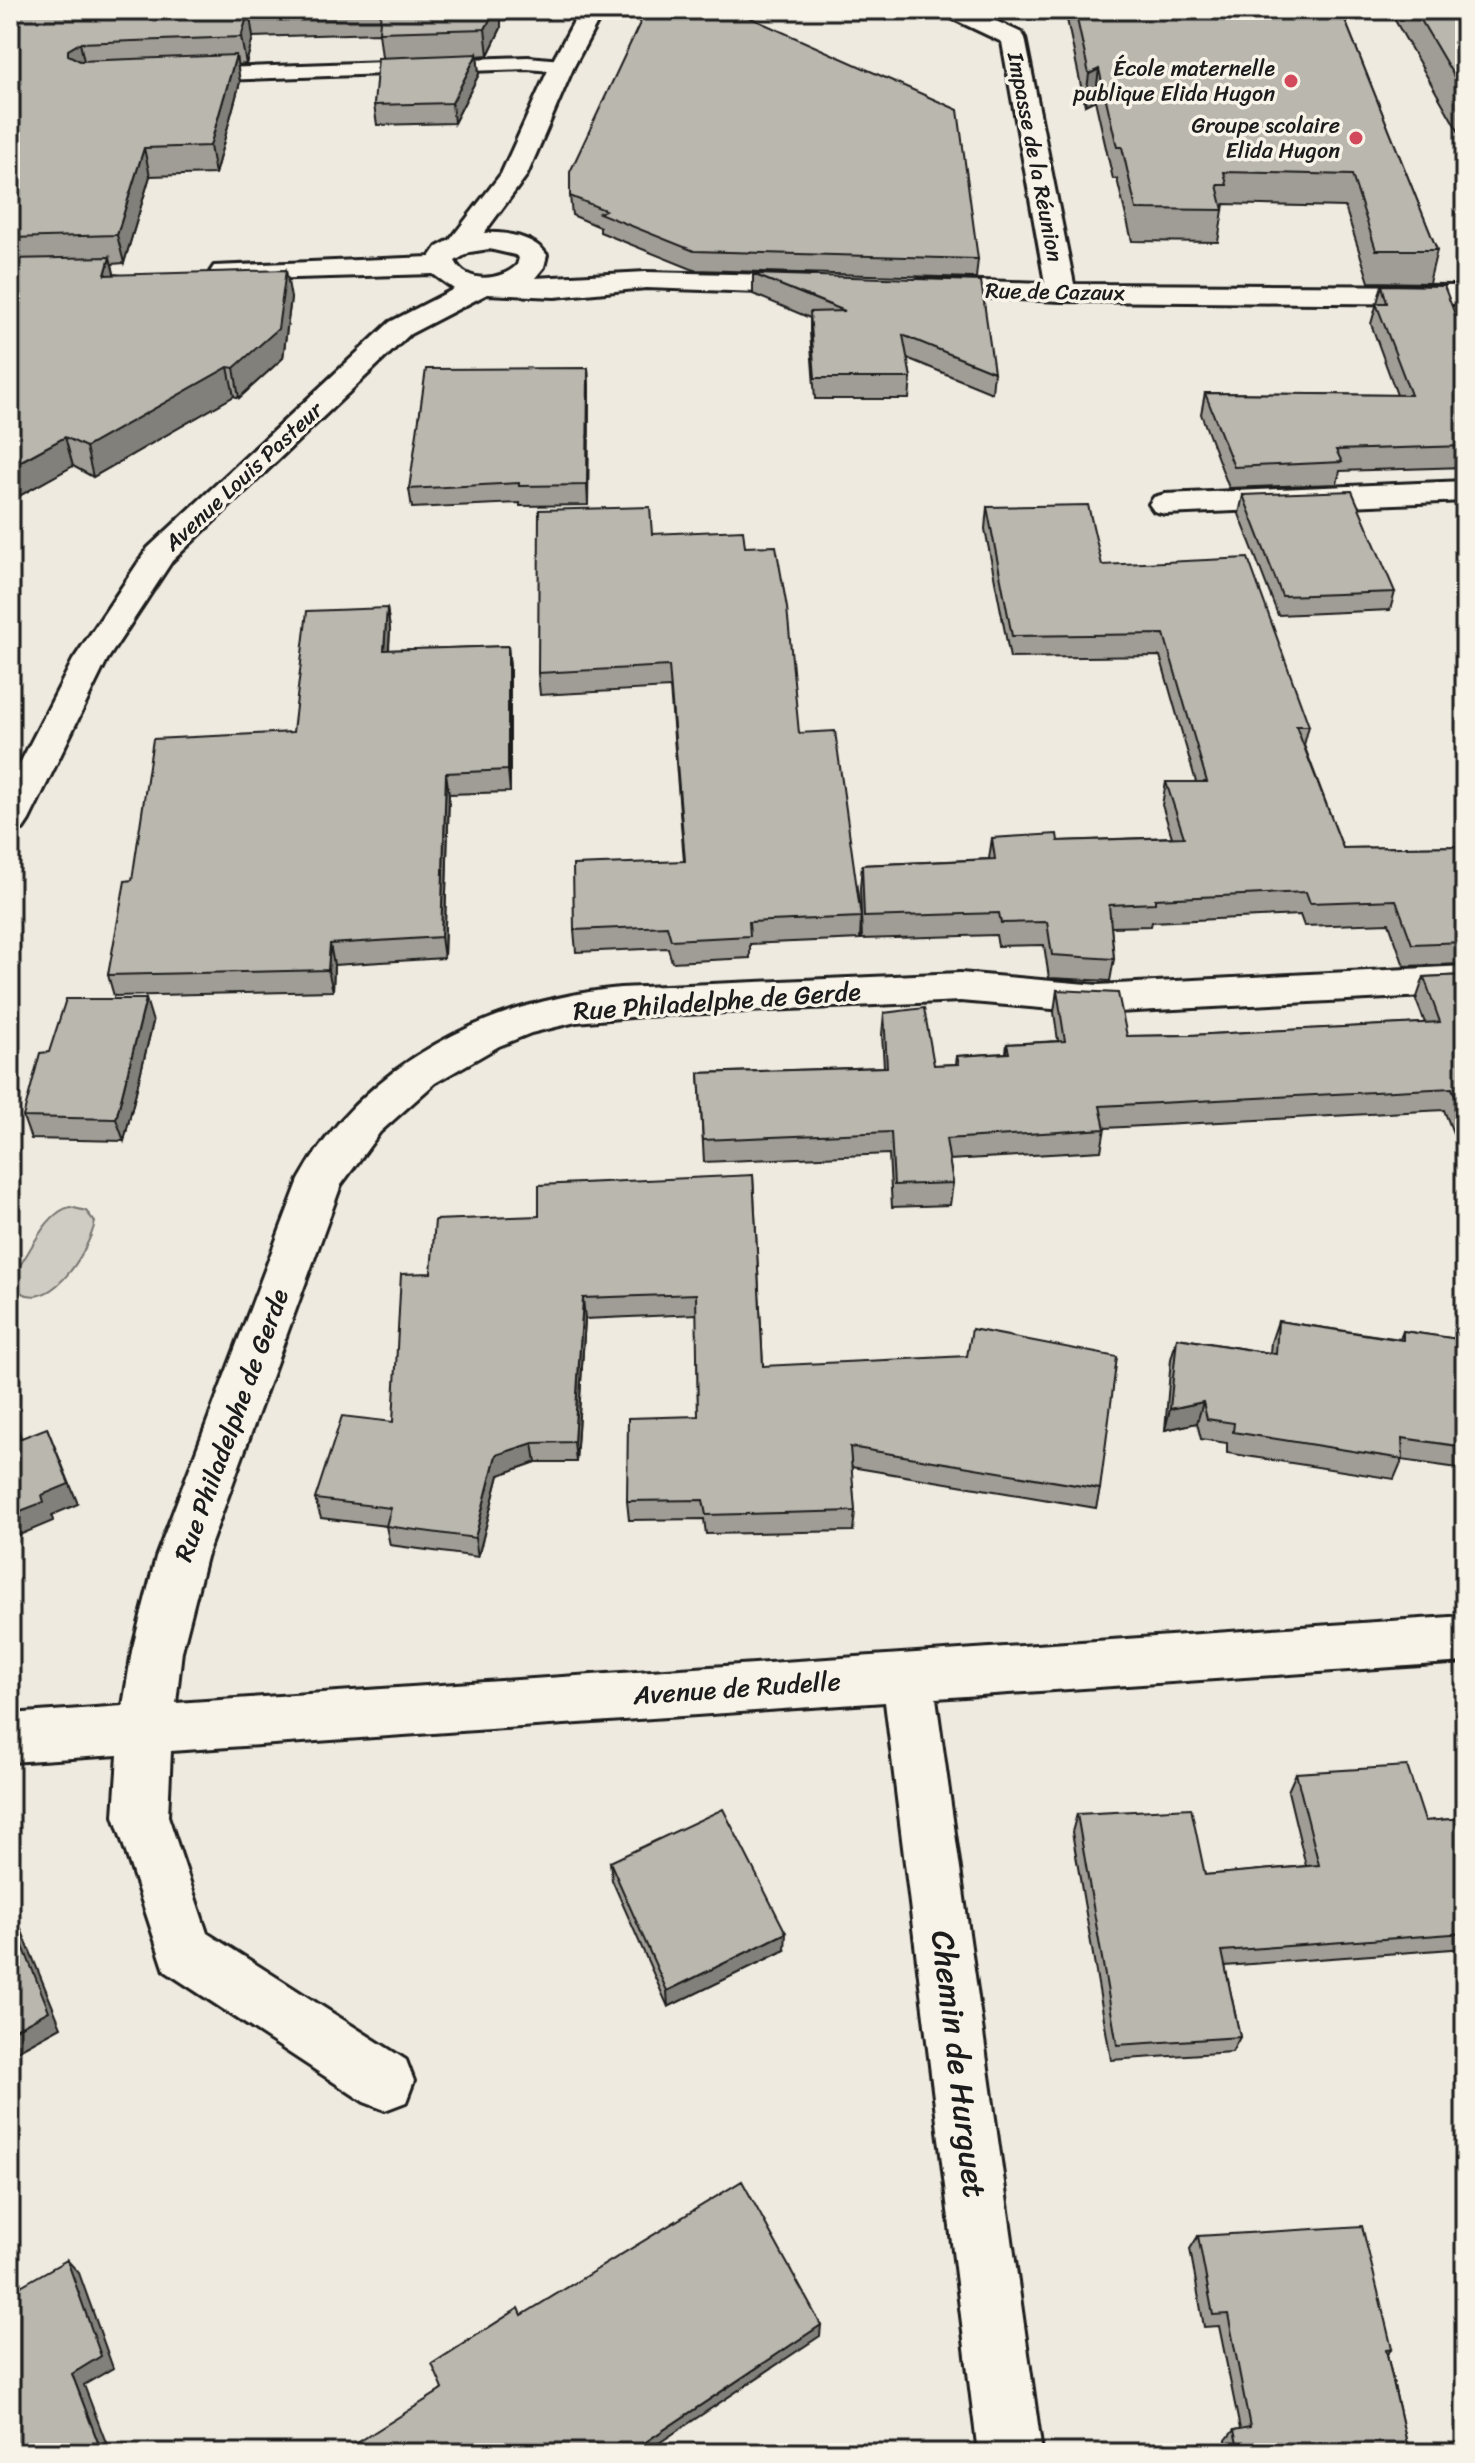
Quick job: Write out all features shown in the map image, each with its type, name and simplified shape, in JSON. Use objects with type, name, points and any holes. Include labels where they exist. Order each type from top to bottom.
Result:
[{"type":"street","name":"Avenue Louis Pasteur","points":[[400,328],[415,296],[448,260],[514,175],[562,66],[592,10]]},
{"type":"street","name":"Impasse de la Réunion","points":[[955,11],[1013,38],[1061,292]]},
{"type":"street","points":[[514,175],[546,256]]},
{"type":"street","points":[[198,272],[448,260],[494,240],[646,280]]},
{"type":"street","name":"Avenue Louis Pasteur","points":[[12,807],[90,660],[160,555],[400,328],[490,285],[528,273],[534,264],[546,256]]},
{"type":"street","points":[[448,260],[450,278],[490,285],[555,288],[646,280],[838,285]]},
{"type":"street","name":"Rue de Cazaux","points":[[901,287],[1061,292],[1465,295]]},
{"type":"street","points":[[1165,504],[1465,491]]},
{"type":"street","name":"Rue Philadelphe de Gerde","points":[[385,2081],[185,1951],[141,1816],[146,1730],[157,1651],[181,1557],[321,1180],[342,1145],[375,1109],[413,1077],[456,1050],[506,1026],[555,1011],[623,1003],[960,987],[1009,988],[1052,997],[1098,999],[1465,980]]},
{"type":"street","name":"Avenue de Rudelle","points":[[10,1738],[1465,1639]]},
{"type":"street","name":"Chemin de Hurguet","points":[[907,1676],[1010,2453]]},
{"type":"lane","points":[[165,76],[528,63],[562,66]]},
{"type":"shaded area","points":[[70,1207],[86,1211],[95,1222],[84,1249],[64,1279],[52,1289],[38,1295],[25,1294],[12,1285],[12,1277],[45,1226]]},
{"type":"building","points":[[10,10],[249,10],[241,37],[80,43],[68,50],[68,55],[80,61],[236,55],[210,146],[144,148],[117,235],[10,238]]},
{"type":"building","points":[[381,10],[495,10],[485,29],[379,32]]},
{"type":"building","points":[[646,10],[733,10],[958,110],[978,259],[694,251],[599,213],[605,210],[570,196],[570,172]]},
{"type":"building","points":[[1075,10],[1341,10],[1437,250],[1376,250],[1352,175],[1224,172],[1227,185],[1217,185],[1223,210],[1136,209],[1122,147],[1117,147],[1099,69],[1089,74]]},
{"type":"building","points":[[1415,10],[1465,10],[1465,95]]},
{"type":"building","points":[[477,54],[452,103],[374,105],[378,58]]},
{"type":"building","points":[[110,257],[105,275],[286,270],[278,329],[234,368],[228,367],[86,447],[65,437],[10,467],[10,259]]},
{"type":"building","points":[[753,274],[981,281],[994,372],[903,335],[911,378],[815,378],[810,312],[845,311]]},
{"type":"building","points":[[1382,285],[1444,286],[1465,340],[1465,446],[1336,450],[1342,462],[1234,467],[1205,393],[1411,395],[1376,303],[1387,303]]},
{"type":"building","points":[[588,368],[587,485],[519,486],[519,483],[409,489],[426,369]]},
{"type":"building","points":[[1352,491],[1395,592],[1282,596],[1243,495]]},
{"type":"building","points":[[1088,505],[1102,565],[1248,558],[1309,726],[1296,726],[1343,848],[1465,846],[1465,942],[1412,944],[1396,900],[1310,903],[1306,892],[1155,899],[1155,903],[1109,905],[1114,959],[1052,955],[1047,922],[1001,923],[999,913],[864,917],[862,865],[995,859],[992,838],[1057,834],[1058,841],[1184,837],[1166,782],[1207,782],[1164,634],[1012,636],[987,507]]},
{"type":"building","points":[[650,507],[652,534],[743,530],[745,547],[776,546],[787,608],[799,733],[835,731],[861,917],[749,922],[750,936],[671,940],[667,926],[574,930],[573,865],[685,861],[669,666],[538,673],[539,510]]},
{"type":"building","points":[[387,608],[384,650],[508,646],[508,770],[446,773],[441,937],[330,944],[328,970],[108,975],[125,881],[132,880],[153,739],[293,732],[307,611]]},
{"type":"building","points":[[1465,975],[1465,1120],[1452,1088],[1100,1106],[1105,1129],[946,1139],[953,1183],[894,1185],[891,1132],[703,1140],[699,1073],[887,1067],[884,1013],[924,1008],[934,1065],[959,1064],[957,1056],[1009,1053],[1007,1044],[1065,1041],[1057,990],[1118,993],[1127,1036],[1191,1035],[1440,1022],[1424,977]]},
{"type":"building","points":[[66,999],[146,999],[116,1119],[23,1117],[40,1053],[49,1052]]},
{"type":"building","points":[[753,1175],[763,1366],[967,1356],[972,1329],[1117,1357],[1100,1489],[850,1447],[855,1511],[706,1515],[703,1500],[627,1501],[628,1418],[698,1416],[696,1294],[583,1298],[574,1442],[533,1443],[496,1455],[475,1538],[386,1526],[391,1508],[315,1499],[342,1416],[393,1422],[401,1274],[431,1273],[435,1220],[539,1216],[539,1185]]},
{"type":"building","points":[[1278,1321],[1403,1340],[1403,1331],[1465,1340],[1465,1447],[1402,1438],[1403,1459],[1233,1432],[1234,1423],[1207,1419],[1203,1402],[1170,1409],[1177,1338],[1276,1354]]},
{"type":"building","points":[[10,1413],[19,1439],[47,1428],[69,1484],[42,1495],[44,1502],[10,1515]]},
{"type":"building","points":[[1407,1766],[1425,1821],[1465,1818],[1465,1933],[1222,1951],[1240,2037],[1117,2045],[1077,1814],[1191,1808],[1205,1875],[1319,1865],[1296,1773]]},
{"type":"building","points":[[723,1809],[786,1933],[667,1991],[610,1862]]},
{"type":"building","points":[[10,1914],[49,2011],[10,2032]]},
{"type":"building","points":[[742,2181],[821,2325],[629,2453],[348,2453],[346,2450],[443,2389],[432,2364],[519,2308],[522,2315]]},
{"type":"building","points":[[1362,2226],[1392,2349],[1386,2350],[1409,2453],[1239,2453],[1234,2430],[1250,2427],[1228,2314],[1213,2315],[1198,2236]]},
{"type":"building","points":[[67,2260],[101,2356],[72,2374],[102,2453],[10,2453],[10,2292]]},
{"type":"place","name":"École maternelle publique Elida Hugon","points":[[1291,81]]},
{"type":"place","name":"Groupe scolaire Elida Hugon","points":[[1356,138]]}]
